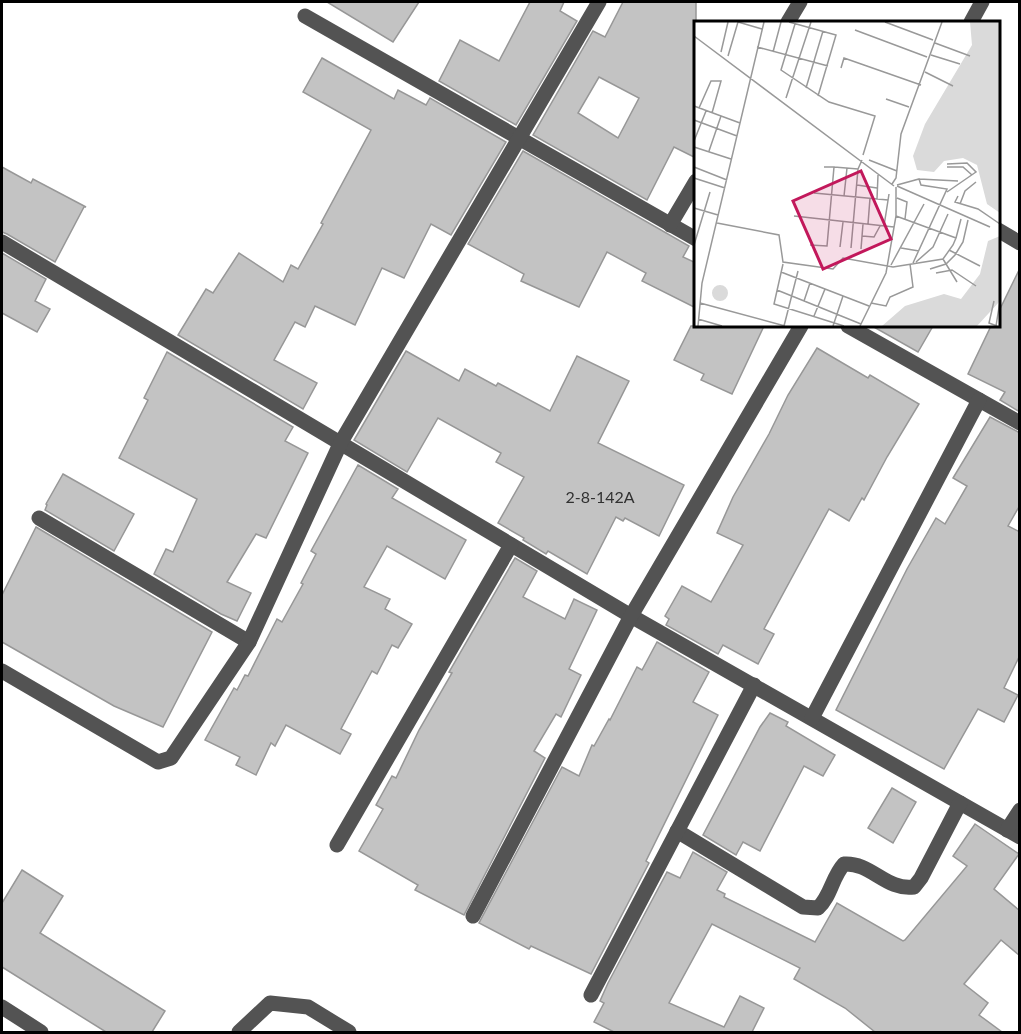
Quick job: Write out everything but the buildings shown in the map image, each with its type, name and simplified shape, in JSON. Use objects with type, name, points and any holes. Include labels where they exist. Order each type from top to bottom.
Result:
[{"type":"street","points":[[2,671],[158,762],[171,758],[249,642],[341,442],[599,2]]},
{"type":"street","points":[[789,21],[800,2]]},
{"type":"street","points":[[972,21],[982,2]]},
{"type":"street","points":[[305,16],[694,238]]},
{"type":"street","points":[[670,225],[694,184]]},
{"type":"street","points":[[1000,231],[1020,243]]},
{"type":"street","points":[[2,242],[631,616],[1013,833],[1020,810]]},
{"type":"street","points":[[473,916],[631,616],[800,327]]},
{"type":"street","points":[[850,327],[1020,423]]},
{"type":"street","points":[[812,718],[979,400]]},
{"type":"street","points":[[39,518],[249,642]]},
{"type":"street","points":[[337,845],[511,545]]},
{"type":"street","points":[[591,995],[754,685]]},
{"type":"street","points":[[677,831],[803,907],[818,908],[826,900],[838,871],[844,864],[855,863],[901,889],[914,887],[921,878],[960,803]]},
{"type":"street","points":[[239,1032],[270,1003],[308,1007],[349,1032]]},
{"type":"street","points":[[2,1007],[41,1032]]}]
